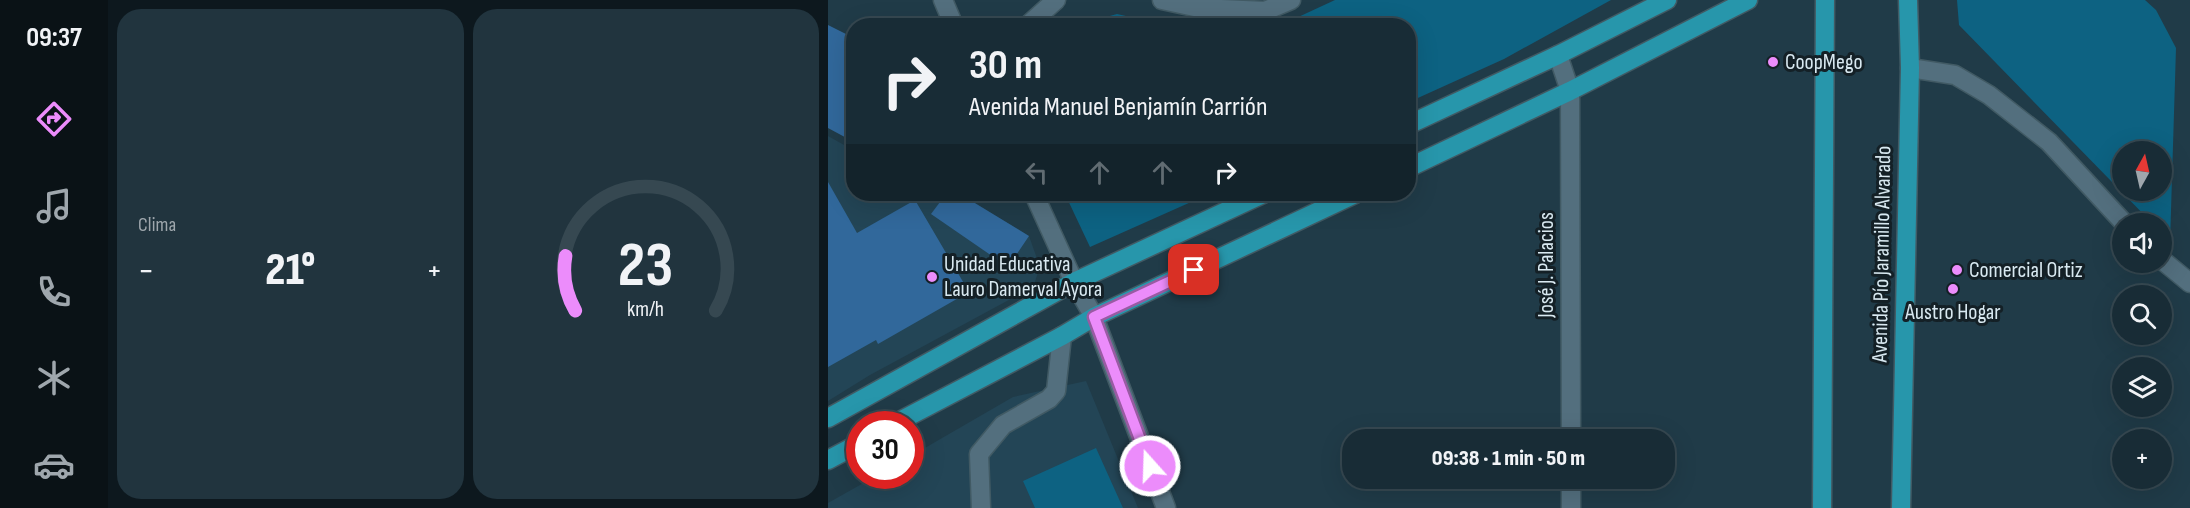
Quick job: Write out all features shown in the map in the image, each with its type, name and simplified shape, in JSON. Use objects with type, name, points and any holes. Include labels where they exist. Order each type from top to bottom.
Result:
[{"type":"main road","points":[[1416,121],[1558,55],[1667,0]]},
{"type":"main road","points":[[1416,164],[1570,91],[1749,0]]},
{"type":"main road","points":[[1822,508],[1825,0]]},
{"type":"main road","name":"Avenida Pío Jaramillo Alvarado","points":[[1901,508],[1910,68],[1908,0]]},
{"type":"main road","points":[[828,418],[1074,282],[1248,201]]},
{"type":"main road","points":[[919,411],[1094,317],[1340,201]]},
{"type":"main road","points":[[828,460],[846,450]]},
{"type":"street","points":[[943,0],[951,18]]},
{"type":"street","points":[[1037,18],[1056,0]]},
{"type":"street","points":[[1162,0],[1199,8],[1266,11],[1291,0]]},
{"type":"street","name":"José J. Palacios","points":[[1558,55],[1570,91],[1570,429]]},
{"type":"street","points":[[1910,68],[1955,75],[1989,95],[2049,142],[2115,213]]},
{"type":"street","points":[[1037,201],[1074,282],[1094,317],[1166,508]]},
{"type":"street","points":[[2172,269],[2190,284]]},
{"type":"street","points":[[981,508],[979,454],[1003,425],[1049,399],[1056,391],[1062,336]]},
{"type":"street","points":[[1570,489],[1571,508]]},
{"type":"shaded area","points":[[1335,0],[1611,0],[1504,59],[1416,99],[1416,18],[1296,18]]},
{"type":"shaded area","points":[[1957,0],[2145,0],[2156,10],[2176,48],[2172,178],[2172,141],[2112,141],[2112,182],[1959,25]]},
{"type":"shaded area","points":[[1117,14],[1135,18],[1102,18]]},
{"type":"shaded area","name":"Unidad Educativa Lauro Damerval Ayora","points":[[828,136],[846,146],[846,201],[972,201],[1029,236],[1040,267],[1033,287],[870,375],[828,401]]},
{"type":"shaded area","points":[[1068,201],[1193,201],[1090,247]]},
{"type":"shaded area","points":[[2131,201],[2171,201],[2171,213],[2142,213]]},
{"type":"shaded area","points":[[1086,381],[1138,508],[828,508],[828,503],[853,489],[924,489],[924,448],[1013,397]]},
{"type":"shaded area","points":[[1096,448],[1123,508],[1035,508],[1023,481]]},
{"type":"building","points":[[828,25],[846,34],[846,138],[828,128]]},
{"type":"building","points":[[828,182],[857,233],[916,201],[969,292],[878,344],[876,340],[828,367]]},
{"type":"building","points":[[941,201],[972,201],[1029,236],[1008,267],[931,214]]},
{"type":"place","name":"CoopMego","points":[[1773,62]]},
{"type":"place","name":"Comercial Ortiz","points":[[1957,270]]},
{"type":"place","name":"Unidad Educativa Lauro Damerval Ayora","points":[[932,277]]},
{"type":"place","name":"Austro Hogar","points":[[1953,289]]},
{"type":"route","points":[[1150,466],[1094,317],[1194,270]]}]
